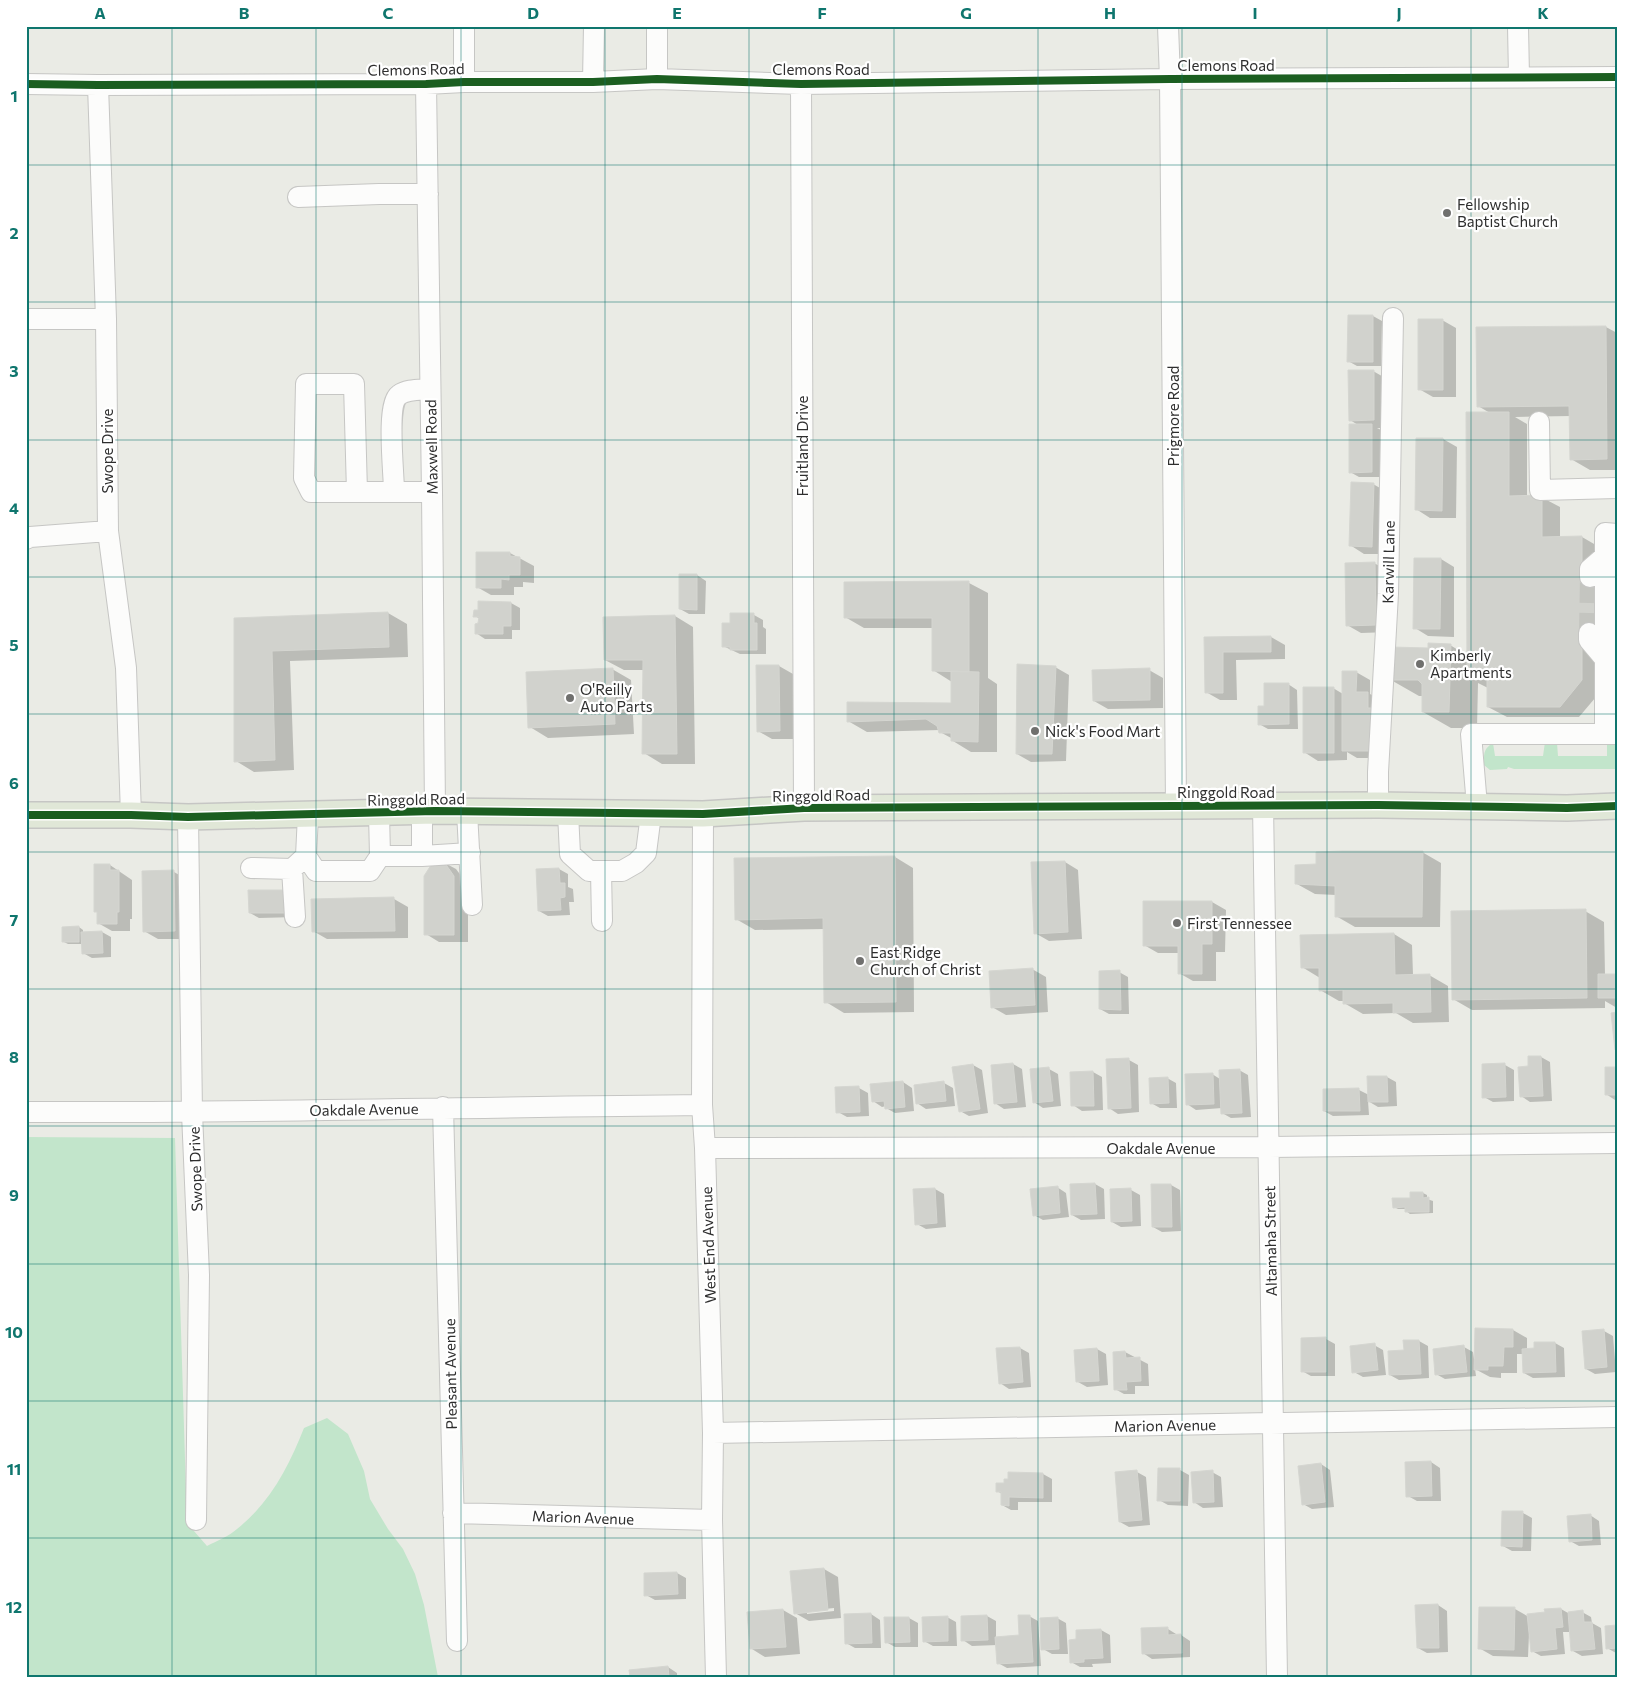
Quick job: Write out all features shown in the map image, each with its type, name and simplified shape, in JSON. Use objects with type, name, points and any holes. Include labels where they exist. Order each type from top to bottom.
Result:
[{"type":"main road","name":"Ringgold Road","points":[[26,815],[188,817],[428,811],[702,814],[804,808],[1263,805],[1567,808],[1617,806]]},
{"type":"street","points":[[464,26],[464,82]]},
{"type":"street","points":[[593,82],[594,26]]},
{"type":"street","points":[[657,26],[657,79]]},
{"type":"street","name":"Prigmore Road","points":[[1168,26],[1176,806]]},
{"type":"street","points":[[1518,26],[1519,77]]},
{"type":"street","name":"Clemons Road","points":[[26,84],[98,86],[426,84],[464,82],[593,82],[657,79],[801,84],[1170,79],[1617,77]]},
{"type":"street","name":"Maxwell Road","points":[[422,856],[428,811],[432,492],[426,84]]},
{"type":"street","name":"Fruitland Drive","points":[[801,84],[804,808]]},
{"type":"street","name":"Swope Drive","points":[[98,86],[106,318],[108,531],[126,668],[131,815]]},
{"type":"street","points":[[298,197],[428,194]]},
{"type":"street","points":[[26,318],[106,318]]},
{"type":"street","name":"Karwill Lane","points":[[1378,805],[1378,772],[1388,594],[1393,318]]},
{"type":"street","points":[[357,492],[354,384],[306,384],[304,478],[311,492],[357,492],[394,491],[432,492]]},
{"type":"street","points":[[394,491],[392,426],[394,401],[402,393],[430,389]]},
{"type":"street","points":[[1538,422],[1540,490],[1617,488]]},
{"type":"street","points":[[26,539],[30,537],[108,531]]},
{"type":"street","points":[[1476,806],[1472,734],[1611,734],[1605,659],[1605,533],[1617,534]]},
{"type":"street","points":[[1590,578],[1590,569],[1605,556]]},
{"type":"street","points":[[1589,633],[1589,640],[1605,659]]},
{"type":"street","name":"Altamaha Street","points":[[1263,805],[1277,1677]]},
{"type":"street","points":[[468,812],[472,905]]},
{"type":"street","points":[[251,868],[299,862],[316,871],[370,871],[380,856],[379,813]]},
{"type":"street","points":[[568,813],[570,854],[588,872],[622,871],[636,863],[646,853],[652,814]]},
{"type":"street","name":"West End Avenue","points":[[702,814],[702,1105],[705,1148],[713,1433],[712,1520],[716,1677]]},
{"type":"street","points":[[295,917],[299,862],[308,815]]},
{"type":"street","name":"Swope Drive","points":[[188,817],[192,1113],[199,1275],[196,1520]]},
{"type":"street","points":[[380,856],[470,853]]},
{"type":"street","points":[[601,871],[602,921]]},
{"type":"street","name":"Oakdale Avenue","points":[[26,1112],[192,1113],[443,1107],[702,1105]]},
{"type":"street","name":"Pleasant Avenue","points":[[443,1107],[457,1641]]},
{"type":"street","name":"Oakdale Avenue","points":[[705,1148],[1268,1147],[1617,1143]]},
{"type":"street","name":"Marion Avenue","points":[[713,1433],[1617,1417]]},
{"type":"street","name":"Marion Avenue","points":[[453,1513],[712,1520]]},
{"type":"green space","points":[[1614,546],[1617,546],[1617,721],[1611,718]]},
{"type":"green space","points":[[1545,742],[1557,743],[1558,756],[1607,756],[1607,745],[1617,742],[1617,769],[1514,769],[1508,767],[1507,769],[1490,770],[1484,765],[1487,747],[1493,743],[1495,756],[1543,756]]},
{"type":"green space","points":[[26,1137],[175,1138],[187,1523],[207,1546],[234,1532],[249,1519],[269,1496],[285,1470],[304,1428],[327,1418],[348,1434],[364,1471],[370,1499],[388,1529],[403,1549],[415,1574],[424,1605],[438,1677],[26,1677]]},
{"type":"building","points":[[1348,315],[1373,315],[1373,362],[1347,362]]},
{"type":"building","points":[[1418,319],[1443,319],[1443,390],[1418,390]]},
{"type":"building","points":[[1606,326],[1607,459],[1570,460],[1569,406],[1477,407],[1476,327]]},
{"type":"building","points":[[1348,370],[1374,370],[1374,420],[1349,421]]},
{"type":"building","points":[[1466,412],[1509,412],[1509,496],[1542,495],[1542,537],[1582,536],[1582,578],[1598,578],[1598,633],[1582,633],[1582,680],[1560,707],[1487,707],[1487,678],[1467,678]]},
{"type":"building","points":[[1349,424],[1372,424],[1372,472],[1349,473]]},
{"type":"building","points":[[1416,438],[1443,438],[1442,511],[1415,510]]},
{"type":"building","points":[[1351,482],[1374,483],[1372,547],[1349,546]]},
{"type":"building","points":[[476,552],[510,552],[510,556],[520,557],[520,575],[509,575],[509,580],[501,579],[501,588],[476,588]]},
{"type":"building","points":[[1414,558],[1441,558],[1440,629],[1413,629]]},
{"type":"building","points":[[1375,562],[1376,625],[1346,626],[1345,563]]},
{"type":"building","points":[[679,574],[697,574],[697,610],[679,609]]},
{"type":"building","points":[[969,581],[969,672],[932,671],[932,618],[844,618],[844,582]]},
{"type":"building","points":[[478,601],[511,602],[511,626],[503,626],[503,634],[475,634],[475,624],[478,623],[479,617],[473,617],[474,610],[478,610]]},
{"type":"building","points":[[388,612],[389,647],[272,651],[275,760],[234,762],[234,618]]},
{"type":"building","points":[[730,613],[754,613],[754,623],[757,623],[757,650],[730,650],[730,647],[722,647],[722,623],[730,623]]},
{"type":"building","points":[[675,615],[677,754],[642,754],[643,660],[604,660],[603,617]]},
{"type":"building","points":[[1271,636],[1271,652],[1223,652],[1223,693],[1205,693],[1204,637]]},
{"type":"building","name":"Kimberly Apartments","points":[[1428,643],[1451,644],[1449,712],[1422,712],[1422,684],[1418,680],[1390,680],[1391,647],[1428,648]]},
{"type":"building","name":"Nick's Food Mart","points":[[1017,664],[1056,666],[1052,754],[1016,754]]},
{"type":"building","points":[[756,665],[779,665],[780,731],[757,732]]},
{"type":"building","name":"O'Reilly Auto Parts","points":[[613,668],[615,724],[528,728],[526,672]]},
{"type":"building","points":[[1150,668],[1150,700],[1093,701],[1092,670]]},
{"type":"building","points":[[951,671],[979,672],[978,742],[951,741],[951,733],[939,733],[937,726],[926,719],[847,722],[847,702],[951,703]]},
{"type":"building","points":[[1342,671],[1357,671],[1356,692],[1368,692],[1368,708],[1374,708],[1374,751],[1342,751]]},
{"type":"building","points":[[1264,683],[1289,683],[1289,724],[1258,725],[1258,706],[1264,706]]},
{"type":"building","points":[[1303,687],[1334,687],[1334,753],[1303,753]]},
{"type":"building","points":[[1423,851],[1422,917],[1335,917],[1335,886],[1295,884],[1295,865],[1316,864],[1316,852]]},
{"type":"building","name":"East Ridge Church of Christ","points":[[895,856],[896,1002],[824,1003],[823,918],[735,920],[734,858]]},
{"type":"building","points":[[435,859],[442,859],[454,876],[454,935],[424,935],[424,876]]},
{"type":"building","points":[[1065,861],[1068,932],[1034,934],[1031,862]]},
{"type":"building","points":[[94,864],[110,864],[110,870],[119,870],[119,912],[117,912],[117,924],[97,924],[97,912],[94,912]]},
{"type":"building","points":[[559,868],[560,883],[565,883],[565,897],[560,898],[561,910],[538,911],[536,869]]},
{"type":"building","points":[[174,870],[175,931],[143,932],[142,871]]},
{"type":"building","points":[[248,890],[288,890],[288,913],[249,913]]},
{"type":"building","points":[[394,897],[395,931],[312,932],[311,899]]},
{"type":"building","name":"First Tennessee","points":[[1143,901],[1212,901],[1212,944],[1202,944],[1202,974],[1178,974],[1178,946],[1143,946]]},
{"type":"building","points":[[1586,909],[1587,998],[1452,1000],[1451,911]]},
{"type":"building","points":[[1615,920],[1617,920],[1617,998],[1598,998],[1598,974],[1616,974]]},
{"type":"building","points":[[79,926],[79,942],[62,942],[62,927]]},
{"type":"building","points":[[102,931],[103,953],[82,954],[81,932]]},
{"type":"building","points":[[1394,933],[1395,975],[1430,974],[1431,1012],[1393,1013],[1393,1003],[1343,1004],[1343,990],[1319,991],[1319,968],[1301,968],[1300,935]]},
{"type":"building","points":[[1033,968],[1035,1005],[991,1008],[989,971]]},
{"type":"building","points":[[1120,970],[1121,1010],[1099,1009],[1099,971]]},
{"type":"building","points":[[1617,1012],[1617,1050],[1615,1050],[1611,1013]]},
{"type":"building","points":[[1528,1056],[1541,1056],[1543,1096],[1520,1097],[1518,1067],[1528,1066]]},
{"type":"building","points":[[1129,1058],[1131,1108],[1108,1109],[1106,1059]]},
{"type":"building","points":[[1013,1063],[1017,1102],[994,1104],[991,1065]]},
{"type":"building","points":[[1505,1063],[1506,1097],[1482,1098],[1482,1064]]},
{"type":"building","points":[[973,1064],[980,1109],[959,1112],[952,1067]]},
{"type":"building","points":[[1049,1067],[1053,1101],[1033,1103],[1030,1069]]},
{"type":"building","points":[[1605,1067],[1617,1067],[1617,1095],[1605,1095]]},
{"type":"building","points":[[1240,1069],[1242,1113],[1221,1114],[1219,1070]]},
{"type":"building","points":[[1093,1071],[1094,1106],[1071,1106],[1070,1072]]},
{"type":"building","points":[[1213,1073],[1214,1104],[1186,1105],[1185,1074]]},
{"type":"building","points":[[1367,1076],[1387,1076],[1388,1102],[1368,1102]]},
{"type":"building","points":[[1168,1077],[1169,1103],[1150,1104],[1149,1078]]},
{"type":"building","points":[[903,1081],[905,1107],[885,1109],[884,1101],[872,1102],[870,1084]]},
{"type":"building","points":[[944,1081],[946,1101],[916,1104],[914,1085]]},
{"type":"building","points":[[859,1086],[860,1112],[836,1113],[835,1087]]},
{"type":"building","points":[[1359,1088],[1360,1111],[1323,1111],[1323,1089]]},
{"type":"building","points":[[1095,1183],[1097,1214],[1071,1215],[1070,1184]]},
{"type":"building","points":[[1151,1184],[1171,1184],[1172,1227],[1152,1227]]},
{"type":"building","points":[[1058,1186],[1060,1213],[1033,1216],[1030,1189]]},
{"type":"building","points":[[935,1188],[937,1223],[915,1225],[913,1189]]},
{"type":"building","points":[[1131,1188],[1132,1221],[1111,1222],[1110,1189]]},
{"type":"building","points":[[1410,1192],[1423,1192],[1423,1198],[1429,1197],[1429,1212],[1405,1212],[1405,1207],[1393,1208],[1392,1198],[1410,1198]]},
{"type":"building","points":[[1475,1328],[1513,1329],[1513,1347],[1504,1347],[1503,1366],[1488,1366],[1488,1370],[1474,1370]]},
{"type":"building","points":[[1604,1329],[1607,1367],[1585,1369],[1582,1331]]},
{"type":"building","points":[[1326,1337],[1326,1372],[1301,1372],[1301,1338]]},
{"type":"building","points":[[1403,1340],[1419,1340],[1421,1374],[1389,1375],[1388,1351],[1404,1350]]},
{"type":"building","points":[[1534,1342],[1555,1342],[1556,1372],[1523,1373],[1522,1349],[1534,1348]]},
{"type":"building","points":[[1375,1343],[1378,1370],[1352,1373],[1350,1346]]},
{"type":"building","points":[[1464,1345],[1467,1372],[1435,1375],[1433,1349]]},
{"type":"building","points":[[1020,1347],[1023,1382],[999,1384],[996,1348]]},
{"type":"building","points":[[1097,1348],[1099,1381],[1076,1382],[1074,1350]]},
{"type":"building","points":[[1125,1351],[1126,1358],[1140,1357],[1141,1381],[1126,1382],[1127,1390],[1114,1390],[1113,1352]]},
{"type":"building","points":[[1431,1461],[1432,1496],[1406,1497],[1405,1462]]},
{"type":"building","points":[[1321,1463],[1325,1502],[1302,1505],[1298,1466]]},
{"type":"building","points":[[1158,1468],[1180,1468],[1180,1501],[1157,1501]]},
{"type":"building","points":[[1137,1470],[1142,1520],[1119,1522],[1115,1472]]},
{"type":"building","points":[[1213,1470],[1214,1502],[1193,1503],[1191,1472]]},
{"type":"building","points":[[1008,1472],[1043,1473],[1043,1498],[1009,1497],[1009,1506],[1001,1505],[1001,1492],[996,1492],[996,1483],[1004,1483],[1004,1479],[1008,1479]]},
{"type":"building","points":[[1502,1511],[1523,1511],[1522,1547],[1501,1546]]},
{"type":"building","points":[[1591,1514],[1592,1540],[1569,1542],[1567,1516]]},
{"type":"building","points":[[824,1568],[828,1610],[794,1614],[790,1571]]},
{"type":"building","points":[[677,1572],[678,1594],[644,1596],[644,1573]]},
{"type":"building","points":[[1438,1604],[1439,1648],[1417,1648],[1415,1605]]},
{"type":"building","points":[[1479,1607],[1515,1607],[1514,1650],[1478,1649]]},
{"type":"building","points":[[1561,1608],[1563,1627],[1555,1628],[1557,1649],[1531,1652],[1527,1614],[1545,1612],[1544,1609]]},
{"type":"building","points":[[783,1609],[786,1647],[750,1649],[747,1612]]},
{"type":"building","points":[[1583,1610],[1584,1622],[1592,1622],[1595,1649],[1571,1651],[1568,1612]]},
{"type":"building","points":[[871,1613],[872,1643],[845,1644],[844,1614]]},
{"type":"building","points":[[987,1615],[988,1640],[961,1641],[961,1616]]},
{"type":"building","points":[[1018,1615],[1030,1615],[1033,1662],[997,1664],[995,1637],[1019,1635]]},
{"type":"building","points":[[948,1616],[948,1641],[923,1642],[922,1617]]},
{"type":"building","points":[[884,1617],[909,1617],[910,1642],[885,1643]]},
{"type":"building","points":[[1058,1617],[1059,1649],[1041,1650],[1040,1618]]},
{"type":"building","points":[[1617,1625],[1617,1648],[1606,1649],[1605,1626]]},
{"type":"building","points":[[1168,1627],[1168,1635],[1181,1634],[1182,1653],[1142,1654],[1141,1628]]},
{"type":"building","points":[[1101,1629],[1103,1658],[1084,1659],[1084,1662],[1070,1663],[1069,1640],[1076,1639],[1076,1630]]},
{"type":"building","points":[[668,1666],[669,1677],[630,1677],[629,1670]]},
{"type":"tunnel","points":[[1589,633],[1590,577]]},
{"type":"cycle path","points":[[26,84],[426,84],[464,82],[593,82],[657,79],[801,84],[1170,79],[1617,77]]},
{"type":"cycle path","points":[[26,815],[188,817],[435,811],[703,814],[804,808],[1378,805],[1567,808],[1617,806]]},
{"type":"place","name":"Fellowship Baptist Church","points":[[1447,213]]},
{"type":"place","name":"Kimberly Apartments","points":[[1420,664]]},
{"type":"place","name":"O'Reilly Auto Parts","points":[[570,698]]},
{"type":"place","name":"Nick's Food Mart","points":[[1035,731]]},
{"type":"place","name":"First Tennessee","points":[[1177,923]]},
{"type":"place","name":"East Ridge Church of Christ","points":[[860,961]]}]
